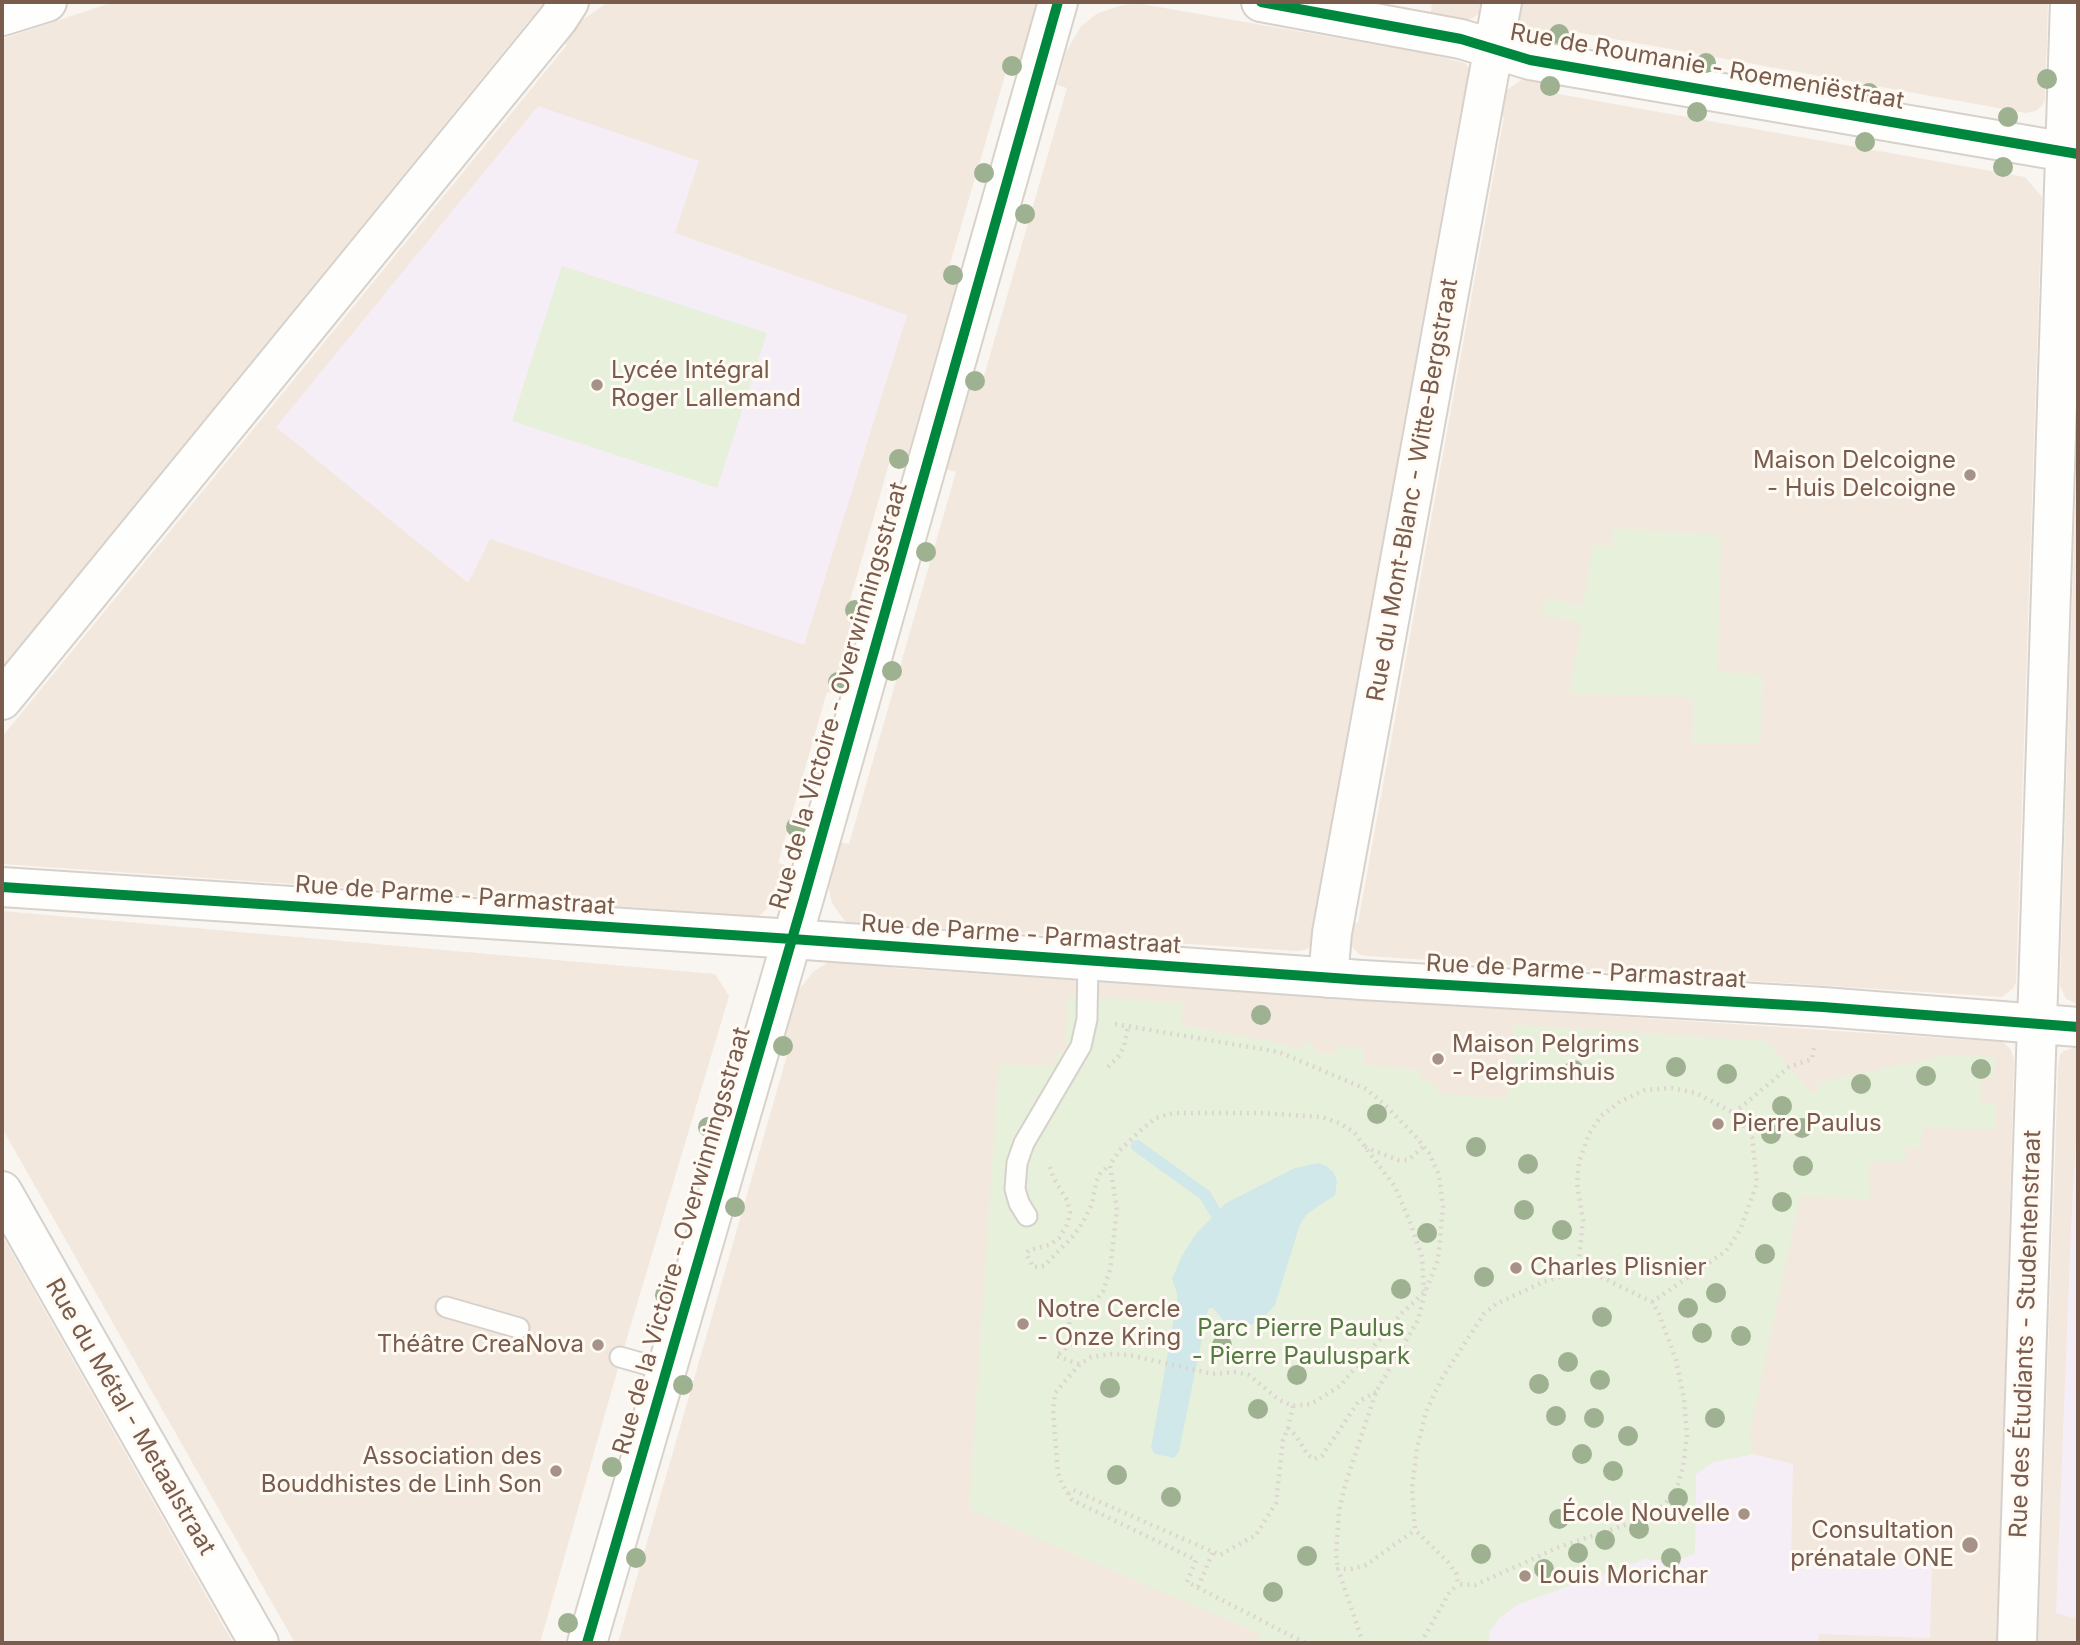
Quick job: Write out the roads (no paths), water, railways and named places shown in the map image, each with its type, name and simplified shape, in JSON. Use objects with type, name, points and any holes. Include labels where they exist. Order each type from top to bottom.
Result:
[{"type":"street","points":[[2,16],[47,2]]},
{"type":"street","points":[[2,700],[558,19],[569,2]]},
{"type":"street","name":"Rue de la Victoire - Overwinningsstraat","points":[[587,1643],[792,939],[1058,2]]},
{"type":"street","name":"Rue de Roumanie - Roemeniëstraat","points":[[1261,2],[1461,39],[1530,60],[2071,153]]},
{"type":"street","name":"Rue du Mont-Blanc - Witte-Bergstraat","points":[[1328,978],[1334,920],[1502,2]]},
{"type":"street","name":"Rue des Étudiants - Studentenstraat","points":[[2017,1643],[2036,1024],[2071,153],[2070,2]]},
{"type":"street","name":"Rue de Parme - Parmastraat","points":[[2,887],[792,939],[1328,978],[1823,1007],[2078,1027]]},
{"type":"street","name":"Rue du Métal - Metaalstraat","points":[[2,1191],[259,1643]]},
{"type":"lane","points":[[1027,1216],[1018,1203],[1015,1189],[1017,1163],[1024,1143],[1080,1046],[1087,1019],[1088,961]]},
{"type":"lane","points":[[446,1307],[519,1328]]},
{"type":"lane","points":[[620,1357],[666,1370]]},
{"type":"water","points":[[1319,1163],[1334,1173],[1337,1181],[1335,1195],[1307,1214],[1300,1224],[1275,1305],[1261,1321],[1243,1327],[1232,1325],[1223,1320],[1213,1308],[1208,1309],[1179,1451],[1174,1458],[1155,1454],[1151,1448],[1177,1301],[1172,1279],[1182,1256],[1195,1235],[1226,1203],[1295,1168]]},
{"type":"waterway","points":[[1137,1146],[1205,1195],[1215,1212]]},
{"type":"place","name":"Lycée Intégral Roger Lallemand","points":[[597,385]]},
{"type":"place","name":"Maison Delcoigne - Huis Delcoigne","points":[[1970,475]]},
{"type":"place","name":"Maison Pelgrims - Pelgrimshuis","points":[[1438,1059]]},
{"type":"place","name":"Pierre Paulus","points":[[1718,1124]]},
{"type":"place","name":"Charles Plisnier","points":[[1516,1268]]},
{"type":"place","name":"Notre Cercle - Onze Kring","points":[[1023,1324]]},
{"type":"place","name":"Théâtre CreaNova","points":[[598,1345]]},
{"type":"place","name":"Association des Bouddhistes de Linh Son","points":[[556,1471]]},
{"type":"place","name":"École Nouvelle","points":[[1744,1514]]},
{"type":"place","name":"Consultation prénatale ONE","points":[[1970,1545]]},
{"type":"place","name":"Louis Morichar","points":[[1525,1576]]},
{"type":"park label","name":"Parc Pierre Paulus - Pierre Pauluspark","points":[[1301,1343]]}]
